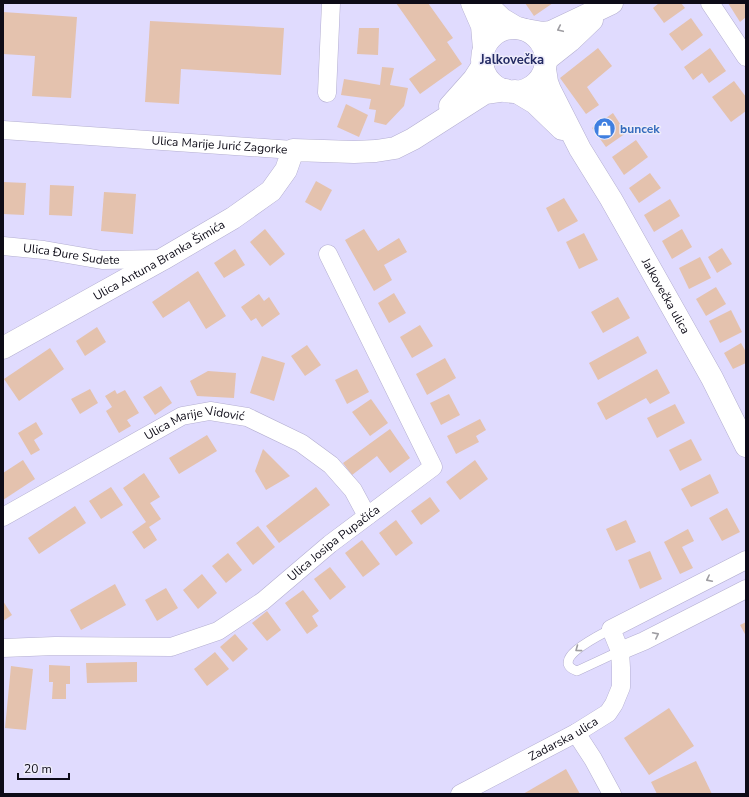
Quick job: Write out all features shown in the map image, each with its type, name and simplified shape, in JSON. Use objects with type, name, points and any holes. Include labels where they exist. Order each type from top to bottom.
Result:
[{"type":"street","points":[[326,93],[331,3]]},
{"type":"street","points":[[472,3],[482,26],[486,74],[498,87],[510,91],[525,90],[533,85],[540,78],[546,64],[610,4]]},
{"type":"street","points":[[485,3],[502,19],[534,34],[541,41],[545,50],[546,64]]},
{"type":"street","points":[[710,3],[746,57]]},
{"type":"street","points":[[484,57],[489,40],[497,33],[506,29],[521,29],[543,33],[551,32],[610,4]]},
{"type":"street","name":"Ulica Marije Jurić Zagorke","points":[[431,127],[474,79],[484,57]]},
{"type":"street","name":"Jalkovečka ulica","points":[[546,64],[546,82],[580,149],[610,198],[712,378],[746,446]]},
{"type":"street","name":"Ulica Marije Jurić Zagorke","points":[[3,130],[292,150],[354,152],[376,151],[395,148],[413,140],[485,93],[510,91]]},
{"type":"street","name":"Jalkovečka ulica","points":[[510,91],[535,102],[580,149]]},
{"type":"street","name":"Ulica Antuna Branka Šimića","points":[[3,348],[163,260],[233,218],[271,191],[286,170],[292,150]]},
{"type":"street","name":"Ulica Đure Sudete","points":[[3,246],[44,250],[102,260],[163,260]]},
{"type":"street","name":"Ulica Josipa Pupačića","points":[[3,648],[55,646],[171,647],[218,631],[263,601],[330,544],[433,467],[328,254]]},
{"type":"street","name":"Ulica Marije Vidović","points":[[3,517],[182,416],[210,411],[247,417],[302,443],[331,465],[353,490],[367,516]]},
{"type":"street","points":[[611,628],[746,560]]},
{"type":"street","points":[[620,651],[644,641],[746,589]]},
{"type":"street","name":"Zadarska ulica","points":[[460,794],[576,733],[608,714],[621,687],[622,668],[620,651],[611,628]]},
{"type":"street","points":[[576,733],[593,759],[612,794]]},
{"type":"lane","points":[[611,628],[574,650],[568,659],[569,665],[572,669],[577,671],[620,651]]},
{"type":"building","points":[[396,3],[428,3],[453,38],[447,42],[462,64],[420,94],[409,79],[436,60]]},
{"type":"building","points":[[525,3],[553,3],[534,16]]},
{"type":"building","points":[[659,3],[681,3],[685,8],[664,23],[653,8]]},
{"type":"building","points":[[728,3],[746,3],[746,17],[740,22]]},
{"type":"building","points":[[3,12],[77,17],[71,98],[32,96],[35,56],[3,54]]},
{"type":"building","points":[[691,18],[703,35],[682,51],[669,34]]},
{"type":"building","points":[[150,21],[284,28],[281,75],[181,69],[179,104],[145,102]]},
{"type":"building","points":[[359,28],[379,28],[378,55],[357,54]]},
{"type":"building","points":[[598,48],[612,66],[587,87],[599,105],[586,114],[560,78]]},
{"type":"building","points":[[710,48],[726,71],[709,83],[702,73],[693,80],[684,67]]},
{"type":"building","points":[[382,67],[394,68],[390,85],[408,88],[404,106],[386,125],[374,122],[376,110],[369,109],[371,99],[341,95],[344,79],[380,85]]},
{"type":"building","points":[[734,81],[746,97],[746,111],[731,122],[712,97]]},
{"type":"building","points":[[346,104],[368,115],[359,137],[337,127]]},
{"type":"building","points":[[613,113],[626,133],[606,147],[592,128]]},
{"type":"building","points":[[636,140],[648,157],[624,175],[612,157]]},
{"type":"building","points":[[650,173],[661,188],[639,203],[629,188]]},
{"type":"building","points":[[316,181],[332,190],[321,211],[305,202]]},
{"type":"building","points":[[3,182],[26,183],[24,215],[3,214]]},
{"type":"building","points":[[50,185],[74,186],[72,216],[49,215]]},
{"type":"building","points":[[104,192],[136,194],[133,234],[101,231]]},
{"type":"building","points":[[564,198],[578,221],[558,232],[546,208]]},
{"type":"building","points":[[670,199],[680,216],[654,232],[644,215]]},
{"type":"building","points":[[265,229],[285,254],[270,266],[250,242]]},
{"type":"building","points":[[364,229],[378,251],[399,238],[407,252],[384,265],[392,280],[374,291],[345,240]]},
{"type":"building","points":[[682,229],[692,247],[672,259],[662,241]]},
{"type":"building","points":[[584,233],[598,260],[579,269],[566,242]]},
{"type":"building","points":[[722,248],[732,264],[717,273],[708,257]]},
{"type":"building","points":[[235,249],[245,265],[224,278],[214,263]]},
{"type":"building","points":[[700,257],[711,278],[689,289],[679,268]]},
{"type":"building","points":[[198,271],[226,316],[206,329],[189,301],[163,318],[152,302]]},
{"type":"building","points":[[716,287],[726,304],[706,316],[696,299]]},
{"type":"building","points":[[394,293],[406,313],[389,323],[378,303]]},
{"type":"building","points":[[259,294],[264,301],[269,297],[280,314],[262,327],[256,318],[251,321],[241,307]]},
{"type":"building","points":[[618,297],[630,318],[603,333],[591,312]]},
{"type":"building","points":[[731,310],[742,332],[720,343],[709,321]]},
{"type":"building","points":[[420,325],[433,346],[412,358],[400,337]]},
{"type":"building","points":[[97,327],[106,342],[85,356],[76,341]]},
{"type":"building","points":[[638,336],[647,353],[598,380],[589,363]]},
{"type":"building","points":[[741,343],[746,352],[746,363],[733,369],[724,353]]},
{"type":"building","points":[[307,345],[321,365],[305,376],[291,356]]},
{"type":"building","points":[[50,348],[64,369],[19,401],[4,379]]},
{"type":"building","points":[[262,356],[285,363],[274,401],[250,393]]},
{"type":"building","points":[[445,358],[456,378],[427,395],[416,374]]},
{"type":"building","points":[[357,369],[369,392],[347,404],[335,380]]},
{"type":"building","points":[[657,369],[670,393],[650,404],[646,398],[606,420],[597,403]]},
{"type":"building","points":[[208,371],[236,373],[234,398],[197,396],[190,381]]},
{"type":"building","points":[[161,386],[172,403],[155,415],[143,397]]},
{"type":"building","points":[[90,389],[98,403],[80,414],[71,399]]},
{"type":"building","points":[[115,390],[117,394],[125,390],[139,413],[127,420],[131,426],[119,433],[106,411],[112,407],[105,396]]},
{"type":"building","points":[[449,394],[460,415],[441,425],[430,403]]},
{"type":"building","points":[[371,399],[388,423],[370,436],[352,412]]},
{"type":"building","points":[[675,404],[685,423],[657,438],[647,418]]},
{"type":"building","points":[[480,419],[486,430],[476,436],[479,442],[456,454],[447,436]]},
{"type":"building","points":[[36,422],[43,434],[34,440],[40,450],[31,455],[18,433]]},
{"type":"building","points":[[390,429],[410,458],[390,473],[377,456],[352,475],[343,463]]},
{"type":"building","points":[[207,435],[217,451],[179,474],[169,458]]},
{"type":"building","points":[[691,439],[702,460],[680,471],[669,450]]},
{"type":"building","points":[[263,449],[290,476],[266,490],[255,471]]},
{"type":"building","points":[[23,460],[35,479],[3,500],[3,473]]},
{"type":"building","points":[[475,460],[488,479],[460,500],[446,482]]},
{"type":"building","points":[[144,473],[160,497],[150,503],[161,519],[149,527],[157,540],[144,549],[132,532],[146,522],[123,488]]},
{"type":"building","points":[[710,474],[719,493],[691,507],[681,489]]},
{"type":"building","points":[[111,487],[123,505],[101,519],[89,501]]},
{"type":"building","points":[[316,487],[330,505],[279,543],[266,526]]},
{"type":"building","points":[[430,497],[440,511],[421,525],[411,511]]},
{"type":"building","points":[[75,506],[86,523],[39,554],[28,538]]},
{"type":"building","points":[[727,508],[740,532],[722,541],[709,518]]},
{"type":"building","points":[[396,520],[413,543],[396,556],[379,533]]},
{"type":"building","points":[[626,520],[636,542],[616,551],[606,529]]},
{"type":"building","points":[[258,526],[275,547],[253,565],[236,543]]},
{"type":"building","points":[[688,529],[694,541],[682,547],[693,568],[680,574],[664,542]]},
{"type":"building","points":[[362,540],[380,564],[363,577],[345,553]]},
{"type":"building","points":[[650,551],[662,579],[640,589],[628,560]]},
{"type":"building","points":[[228,553],[242,570],[226,583],[212,566]]},
{"type":"building","points":[[330,567],[346,587],[330,600],[314,579]]},
{"type":"building","points":[[202,574],[217,593],[198,609],[183,590]]},
{"type":"building","points":[[115,584],[126,605],[81,630],[70,610]]},
{"type":"building","points":[[166,588],[178,608],[157,621],[145,600]]},
{"type":"building","points":[[303,590],[319,611],[312,616],[318,626],[307,634],[285,603]]},
{"type":"building","points":[[3,601],[12,615],[3,621]]},
{"type":"building","points":[[267,611],[281,630],[267,641],[252,623]]},
{"type":"building","points":[[746,622],[746,636],[740,625]]},
{"type":"building","points":[[235,634],[248,649],[233,662],[220,647]]},
{"type":"building","points":[[215,652],[229,669],[207,686],[194,669]]},
{"type":"building","points":[[137,662],[137,682],[87,683],[86,663]]},
{"type":"building","points":[[49,665],[70,666],[70,684],[66,684],[66,699],[52,699],[53,682],[49,682]]},
{"type":"building","points":[[11,666],[33,669],[26,730],[5,728]]},
{"type":"building","points":[[669,708],[694,746],[649,775],[624,738]]},
{"type":"building","points":[[696,761],[712,794],[657,794],[651,782]]},
{"type":"building","points":[[566,769],[580,794],[523,794]]},
{"type":"place","name":"buncek","points":[[604,129]]},
{"type":"district","name":"Jalkovečka","points":[[512,60]]}]
